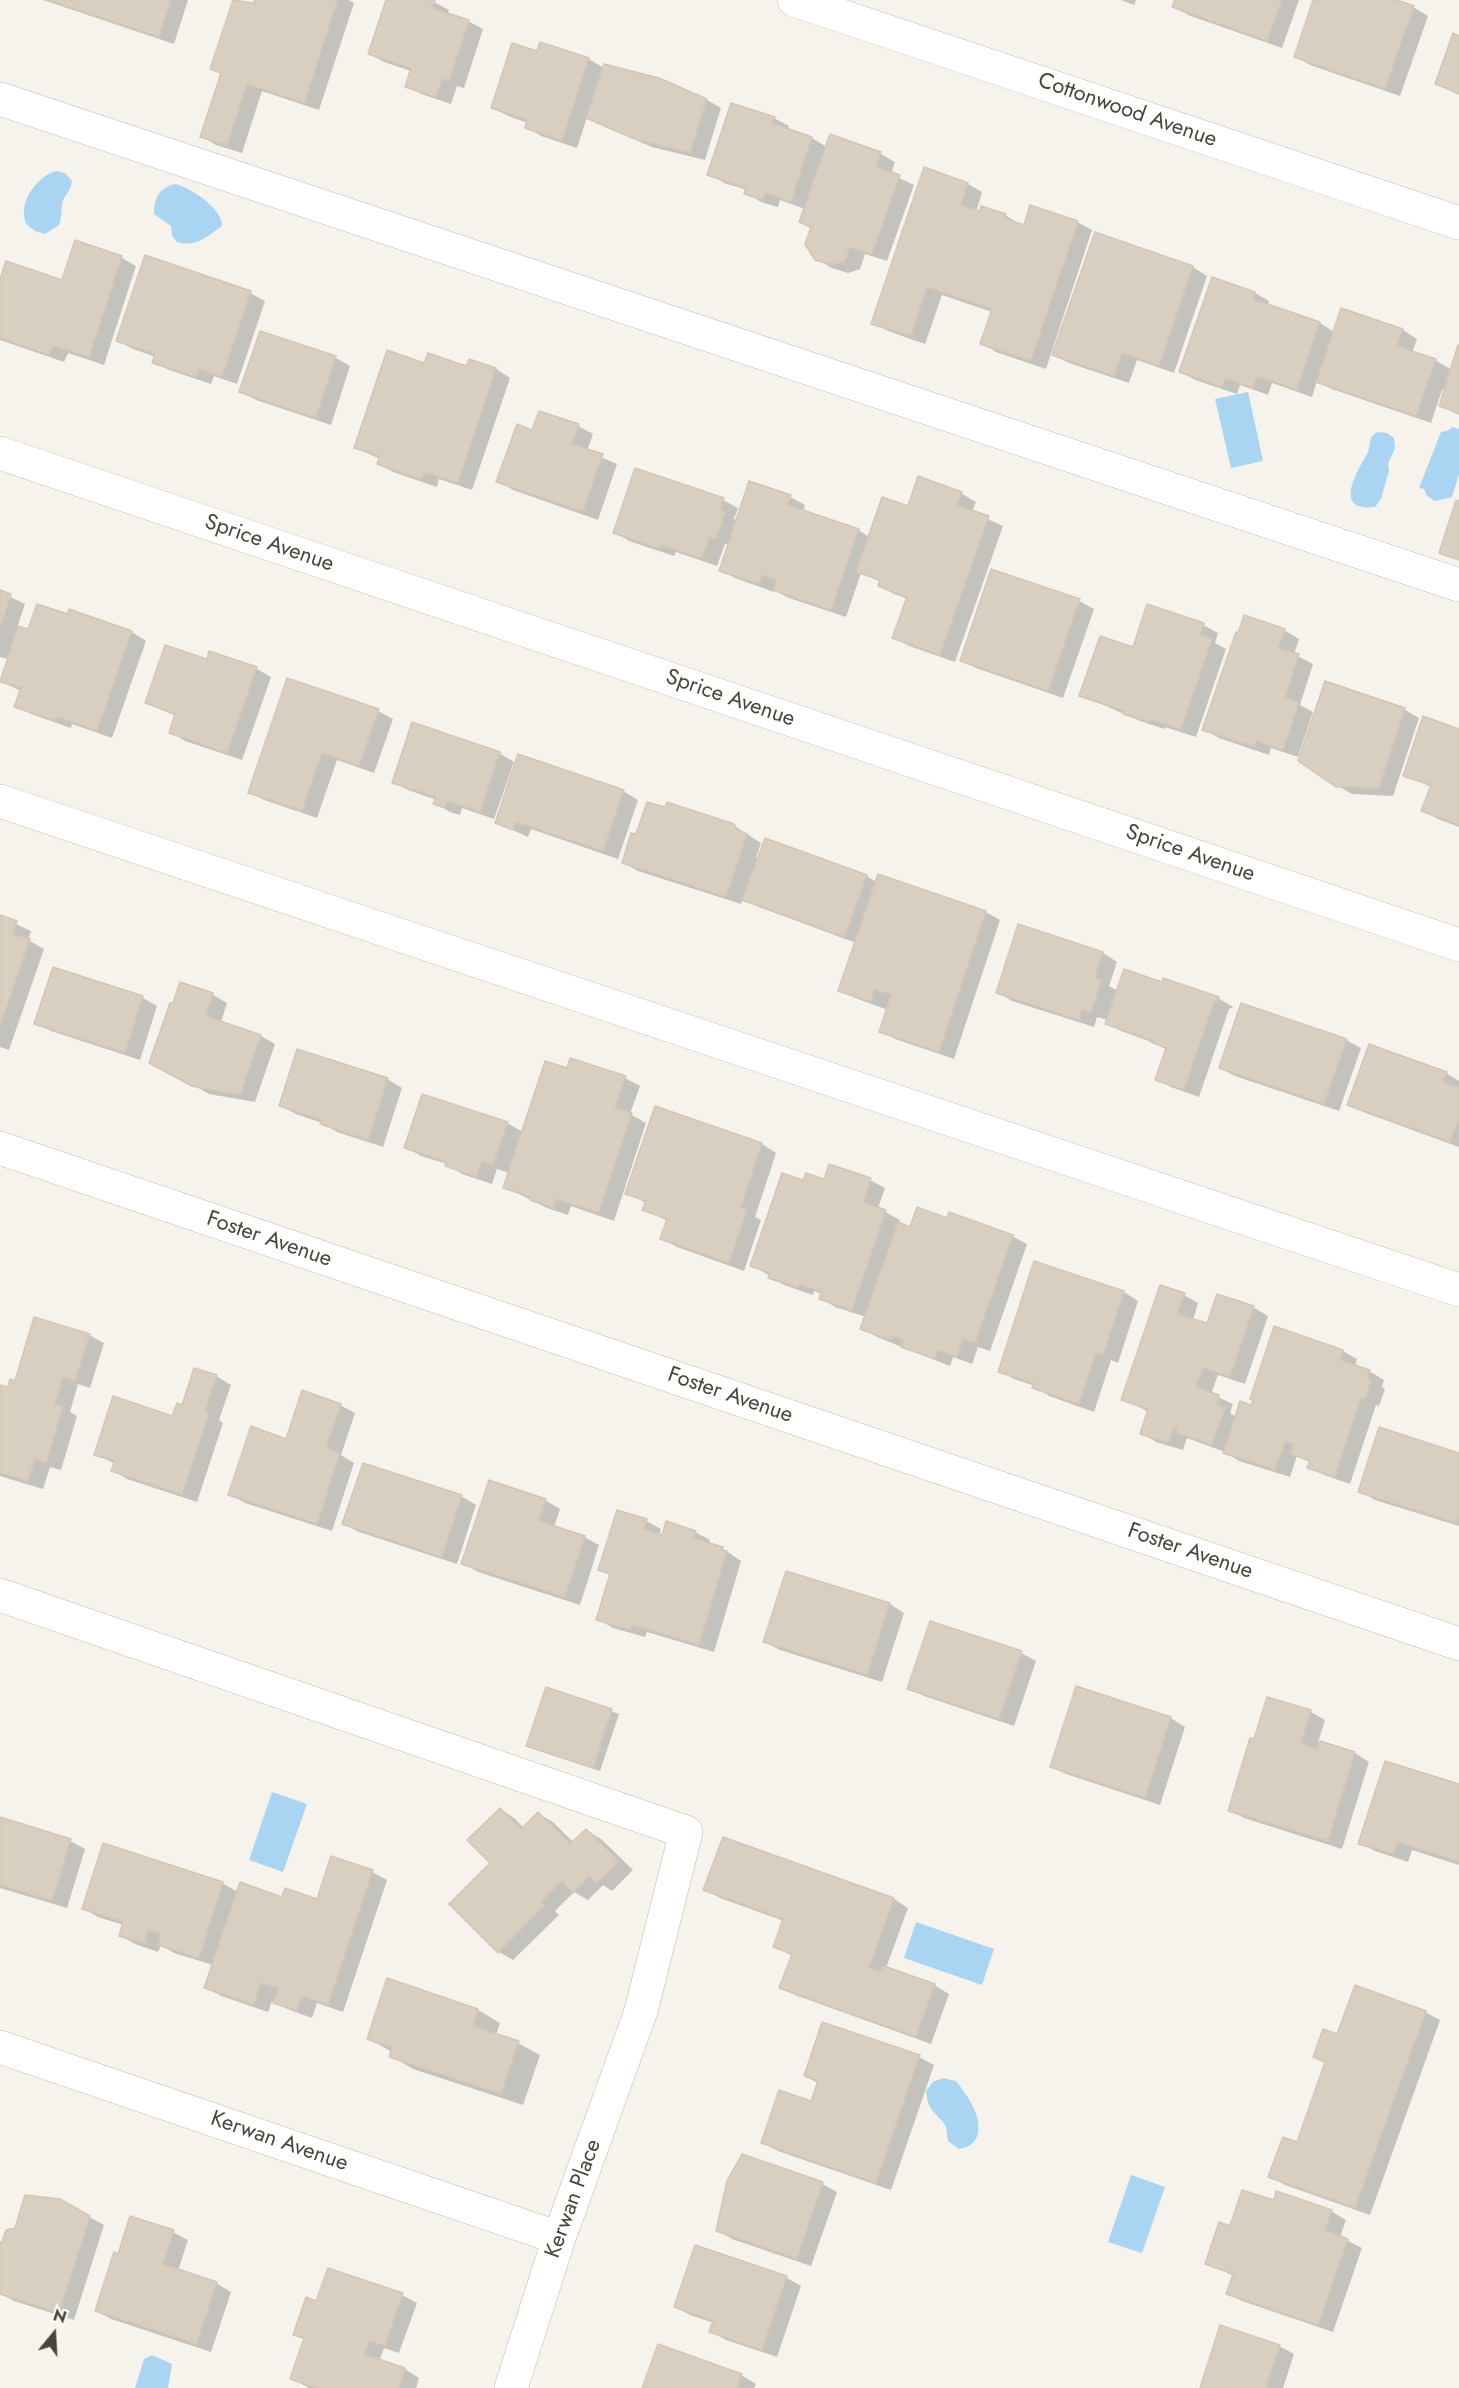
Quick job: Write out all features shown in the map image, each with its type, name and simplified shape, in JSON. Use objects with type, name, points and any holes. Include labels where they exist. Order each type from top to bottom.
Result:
[{"type":"street","name":"Cottonwood Avenue","points":[[794,0],[1459,223]]},
{"type":"street","points":[[0,99],[1459,585]]},
{"type":"street","name":"Sprice Avenue","points":[[0,453],[1459,945]]},
{"type":"street","points":[[0,801],[1459,1290]]},
{"type":"street","name":"Foster Avenue","points":[[0,1148],[1459,1644]]},
{"type":"street","name":"Kerwan Place","points":[[0,1595],[686,1832],[641,2011],[559,2238],[511,2388]]},
{"type":"street","name":"Kerwan Avenue","points":[[0,2047],[559,2238]]},
{"type":"water","points":[[57,171],[65,173],[72,181],[63,201],[59,225],[45,234],[35,231],[26,224],[25,204],[31,191],[40,180]]},
{"type":"water","points":[[175,184],[189,189],[212,206],[221,219],[222,226],[195,242],[177,242],[172,236],[171,226],[154,214],[158,194]]},
{"type":"water","points":[[1248,392],[1263,461],[1231,468],[1215,399]]},
{"type":"water","points":[[1453,427],[1459,429],[1459,474],[1452,497],[1435,501],[1427,496],[1424,489],[1419,488],[1441,432]]},
{"type":"water","points":[[1377,432],[1387,433],[1394,438],[1395,448],[1388,464],[1389,470],[1381,499],[1375,507],[1362,507],[1354,504],[1351,490],[1368,452],[1372,436]]},
{"type":"water","points":[[272,1792],[307,1804],[283,1872],[249,1860]]},
{"type":"water","points":[[916,1922],[994,1949],[982,1985],[904,1958]]},
{"type":"water","points":[[943,2078],[956,2081],[977,2115],[979,2128],[976,2140],[959,2149],[948,2141],[946,2126],[928,2103],[926,2091],[933,2082]]},
{"type":"water","points":[[1131,2175],[1165,2187],[1142,2253],[1108,2242]]},
{"type":"water","points":[[152,2355],[172,2364],[168,2388],[135,2388],[144,2359]]},
{"type":"building","points":[[47,0],[171,0],[159,37]]},
{"type":"building","points":[[233,0],[254,3],[255,0],[338,0],[304,103],[247,84],[227,146],[200,137],[221,73],[210,69]]},
{"type":"building","points":[[386,0],[435,0],[432,8],[469,20],[449,81],[442,79],[436,97],[405,87],[411,68],[368,54]]},
{"type":"building","points":[[1175,0],[1282,0],[1267,41],[1172,7]]},
{"type":"building","points":[[1313,0],[1397,0],[1414,6],[1385,89],[1294,57]]},
{"type":"building","points":[[1453,33],[1459,36],[1459,93],[1435,84]]},
{"type":"building","points":[[540,42],[589,58],[562,141],[525,128],[527,120],[491,108],[512,43],[537,51]]},
{"type":"building","points":[[604,64],[659,78],[707,99],[690,153],[635,139],[586,118]]},
{"type":"building","points":[[731,103],[775,117],[772,123],[812,137],[791,202],[766,193],[763,200],[744,194],[746,188],[707,175]]},
{"type":"building","points":[[830,134],[881,152],[876,167],[900,175],[872,254],[850,247],[845,261],[833,265],[815,260],[805,244],[811,227],[799,222]]},
{"type":"building","points":[[924,167],[968,183],[961,205],[980,211],[981,206],[1006,214],[1004,218],[1024,225],[1030,205],[1078,221],[1031,361],[980,344],[992,309],[927,287],[911,336],[871,324]]},
{"type":"building","points":[[1095,232],[1193,266],[1159,366],[1122,353],[1114,376],[1052,355]]},
{"type":"building","points":[[75,240],[122,256],[89,357],[53,346],[49,355],[0,338],[0,279],[6,261],[62,280]]},
{"type":"building","points":[[145,255],[251,291],[222,377],[199,369],[196,377],[152,363],[155,354],[116,341]]},
{"type":"building","points":[[1212,277],[1255,292],[1253,299],[1320,322],[1297,390],[1257,376],[1253,388],[1225,378],[1222,387],[1179,372]]},
{"type":"building","points":[[1341,308],[1403,329],[1397,346],[1436,359],[1416,416],[1316,382]]},
{"type":"building","points":[[260,331],[336,356],[316,418],[239,392]]},
{"type":"building","points":[[1459,345],[1459,413],[1439,406]]},
{"type":"building","points":[[387,350],[424,363],[428,353],[466,366],[469,359],[496,368],[458,483],[424,472],[422,480],[377,464],[380,456],[354,448]]},
{"type":"building","points":[[539,411],[579,424],[572,444],[603,454],[583,512],[496,482],[517,424],[532,430]]},
{"type":"building","points":[[635,468],[724,498],[720,510],[725,512],[716,539],[710,537],[702,559],[661,545],[660,549],[613,533]]},
{"type":"building","points":[[918,476],[962,492],[957,505],[989,516],[940,655],[892,638],[907,597],[878,586],[880,580],[856,572],[882,497],[908,506]]},
{"type":"building","points":[[749,481],[791,495],[788,505],[859,529],[831,610],[773,590],[776,580],[762,575],[759,584],[719,571]]},
{"type":"building","points":[[1456,500],[1459,501],[1459,560],[1439,553]]},
{"type":"building","points":[[991,569],[1080,599],[1048,691],[960,661]]},
{"type":"building","points":[[0,590],[11,594],[0,628]]},
{"type":"building","points":[[37,604],[68,614],[69,609],[132,631],[97,731],[57,717],[56,721],[14,707],[21,688],[0,682],[18,626],[28,629]]},
{"type":"building","points":[[1147,604],[1204,623],[1200,635],[1212,639],[1181,730],[1150,719],[1149,722],[1123,714],[1124,711],[1079,696],[1100,636],[1133,647]]},
{"type":"building","points":[[1244,615],[1285,629],[1278,648],[1299,654],[1285,698],[1299,702],[1283,750],[1256,741],[1254,747],[1202,730]]},
{"type":"building","points":[[165,645],[207,659],[209,651],[257,667],[227,753],[169,733],[175,714],[145,703]]},
{"type":"building","points":[[287,678],[379,709],[359,766],[322,753],[302,811],[248,793]]},
{"type":"building","points":[[1325,681],[1405,708],[1379,788],[1336,787],[1298,761]]},
{"type":"building","points":[[1423,716],[1459,729],[1459,825],[1421,811],[1431,785],[1403,776]]},
{"type":"building","points":[[412,722],[500,752],[480,812],[447,801],[445,808],[433,804],[436,797],[392,783]]},
{"type":"building","points":[[518,754],[624,790],[603,851],[516,822],[513,830],[495,823]]},
{"type":"building","points":[[647,802],[665,807],[667,802],[734,824],[737,830],[747,834],[726,897],[622,863],[631,833],[636,834]]},
{"type":"building","points":[[765,838],[867,875],[845,937],[742,900]]},
{"type":"building","points":[[878,874],[986,911],[939,1052],[879,1032],[891,995],[875,989],[871,1002],[838,991]]},
{"type":"building","points":[[0,915],[17,921],[13,934],[30,939],[0,1026]]},
{"type":"building","points":[[1018,924],[1103,952],[1095,978],[1102,980],[1091,1012],[1082,1009],[1079,1020],[996,993]]},
{"type":"building","points":[[53,967],[143,996],[125,1053],[34,1024]]},
{"type":"building","points":[[1124,969],[1162,982],[1163,978],[1219,997],[1217,1001],[1214,1001],[1184,1090],[1155,1080],[1166,1048],[1151,1042],[1152,1040],[1105,1024]]},
{"type":"building","points":[[180,982],[213,993],[206,1016],[261,1035],[240,1095],[192,1086],[149,1063],[170,1003],[173,1003]]},
{"type":"building","points":[[1241,1003],[1347,1039],[1324,1104],[1219,1068]]},
{"type":"building","points":[[1369,1044],[1447,1072],[1443,1082],[1459,1088],[1459,1118],[1450,1142],[1347,1105]]},
{"type":"building","points":[[297,1049],[388,1078],[368,1140],[320,1124],[322,1120],[279,1106]]},
{"type":"building","points":[[570,1058],[626,1076],[615,1108],[632,1113],[599,1213],[556,1199],[553,1208],[530,1200],[531,1197],[503,1188],[545,1061],[567,1068]]},
{"type":"building","points":[[422,1094],[508,1122],[493,1165],[482,1161],[477,1177],[445,1166],[447,1162],[404,1148]]},
{"type":"building","points":[[655,1106],[762,1143],[741,1208],[747,1210],[729,1263],[660,1239],[667,1219],[642,1210],[646,1201],[625,1194]]},
{"type":"building","points":[[829,1164],[871,1178],[863,1202],[886,1210],[852,1310],[819,1299],[821,1292],[799,1284],[798,1288],[768,1278],[770,1273],[750,1266],[782,1173],[803,1180],[806,1173],[824,1179]]},
{"type":"building","points":[[917,1207],[947,1218],[949,1212],[1013,1235],[975,1343],[963,1339],[957,1357],[938,1350],[935,1359],[901,1347],[904,1340],[892,1336],[891,1340],[860,1329],[898,1222],[910,1227]]},
{"type":"building","points":[[1034,1261],[1124,1291],[1103,1355],[1096,1353],[1079,1404],[1032,1388],[1034,1383],[998,1372]]},
{"type":"building","points":[[1160,1285],[1185,1293],[1177,1314],[1207,1323],[1217,1294],[1254,1306],[1230,1377],[1203,1368],[1196,1387],[1219,1395],[1216,1405],[1225,1408],[1212,1445],[1176,1433],[1177,1428],[1174,1427],[1168,1443],[1140,1434],[1148,1409],[1121,1400]]},
{"type":"building","points":[[34,1317],[90,1334],[75,1381],[63,1377],[55,1404],[63,1407],[46,1463],[35,1459],[28,1481],[0,1473],[0,1385],[8,1387],[10,1379],[15,1381]]},
{"type":"building","points":[[1274,1326],[1343,1350],[1340,1360],[1370,1370],[1367,1378],[1371,1380],[1365,1399],[1361,1398],[1335,1477],[1307,1468],[1310,1461],[1291,1454],[1293,1444],[1285,1442],[1275,1470],[1223,1453],[1240,1401],[1251,1405],[1253,1400],[1250,1399]]},
{"type":"building","points":[[194,1368],[217,1375],[205,1411],[209,1413],[182,1495],[111,1471],[115,1461],[94,1455],[113,1396],[172,1416],[177,1403],[182,1405]]},
{"type":"building","points":[[302,1390],[341,1404],[326,1448],[340,1453],[317,1524],[228,1495],[251,1426],[286,1439]]},
{"type":"building","points":[[1379,1427],[1459,1453],[1459,1514],[1456,1523],[1358,1492]]},
{"type":"building","points":[[363,1463],[462,1495],[442,1557],[342,1524]]},
{"type":"building","points":[[489,1480],[546,1499],[539,1521],[585,1536],[565,1597],[461,1564]]},
{"type":"building","points":[[617,1510],[647,1519],[644,1529],[662,1535],[666,1521],[696,1531],[693,1538],[723,1547],[721,1550],[727,1551],[699,1645],[632,1625],[630,1630],[596,1620],[610,1574],[598,1570]]},
{"type":"building","points":[[786,1571],[890,1603],[867,1675],[763,1642]]},
{"type":"building","points":[[930,1621],[1022,1651],[999,1719],[907,1689]]},
{"type":"building","points":[[1076,1686],[1171,1717],[1145,1798],[1050,1767]]},
{"type":"building","points":[[546,1687],[612,1709],[593,1768],[526,1746]]},
{"type":"building","points":[[1267,1697],[1311,1710],[1301,1743],[1317,1749],[1320,1741],[1355,1752],[1328,1841],[1228,1811],[1250,1738],[1254,1739]]},
{"type":"building","points":[[1385,1761],[1459,1784],[1459,1862],[1397,1842],[1394,1854],[1358,1844]]},
{"type":"building","points":[[500,1808],[521,1829],[538,1812],[570,1844],[586,1829],[619,1861],[597,1883],[589,1876],[573,1893],[562,1881],[541,1902],[545,1905],[498,1953],[449,1904],[490,1863],[467,1840]]},
{"type":"building","points":[[0,1817],[71,1839],[52,1901],[0,1885]]},
{"type":"building","points":[[723,1837],[894,1898],[869,1968],[882,1972],[884,1966],[935,1984],[916,2037],[779,1988],[792,1954],[773,1947],[783,1919],[703,1890]]},
{"type":"building","points":[[103,1843],[223,1882],[199,1958],[158,1945],[161,1934],[148,1930],[144,1944],[119,1936],[123,1922],[82,1909]]},
{"type":"building","points":[[331,1856],[373,1870],[328,2005],[302,1996],[297,2011],[273,2003],[278,1988],[261,1983],[254,2005],[204,1988],[240,1882],[282,1897],[285,1888],[317,1899]]},
{"type":"building","points":[[387,1978],[478,2009],[473,2026],[519,2041],[501,2094],[389,2057],[392,2048],[367,2039]]},
{"type":"building","points":[[1355,1985],[1426,2011],[1355,2208],[1268,2177],[1283,2137],[1297,2142],[1325,2062],[1313,2057],[1323,2029],[1337,2034]]},
{"type":"building","points":[[822,2022],[920,2055],[876,2183],[761,2143],[779,2090],[811,2101],[818,2081],[804,2076]]},
{"type":"building","points":[[742,2154],[823,2182],[797,2259],[716,2231],[727,2181]]},
{"type":"building","points":[[1242,2190],[1274,2200],[1276,2191],[1332,2210],[1325,2230],[1348,2239],[1318,2325],[1226,2294],[1233,2274],[1205,2264],[1219,2222],[1230,2226]]},
{"type":"building","points":[[25,2195],[60,2199],[90,2216],[59,2313],[0,2294],[0,2242],[6,2230],[15,2228]]},
{"type":"building","points":[[130,2216],[174,2230],[163,2264],[217,2282],[197,2344],[95,2311],[114,2252],[118,2254]]},
{"type":"building","points":[[695,2245],[787,2276],[762,2350],[709,2332],[713,2321],[674,2307]]},
{"type":"building","points":[[328,2268],[403,2293],[385,2346],[369,2341],[364,2354],[405,2368],[399,2388],[316,2388],[290,2379],[304,2338],[293,2335],[306,2297],[316,2301]]},
{"type":"building","points":[[1220,2325],[1280,2345],[1266,2388],[1200,2388]]},
{"type":"building","points":[[658,2344],[742,2374],[737,2388],[642,2388]]}]
